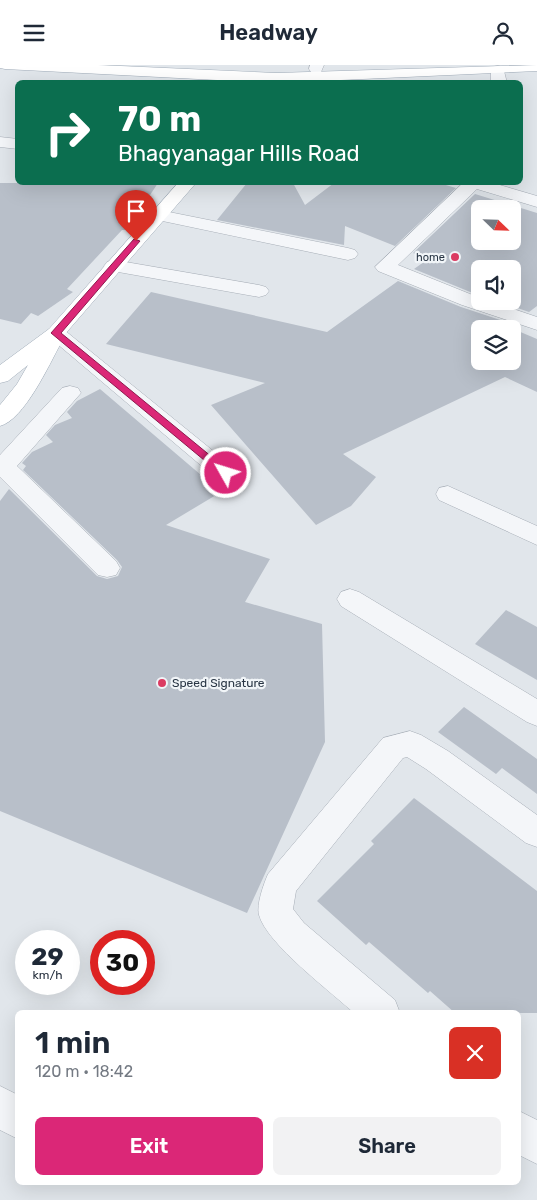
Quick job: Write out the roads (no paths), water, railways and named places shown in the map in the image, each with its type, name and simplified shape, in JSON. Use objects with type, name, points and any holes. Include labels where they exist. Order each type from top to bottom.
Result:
[{"type":"main road","points":[[4,65],[276,78],[313,73],[467,65]]},
{"type":"main road","points":[[200,65],[313,73],[499,77],[537,67]]},
{"type":"main road","points":[[0,377],[56,333],[184,185]]},
{"type":"main road","points":[[0,419],[27,387],[56,333]]},
{"type":"street","points":[[0,142],[15,144]]},
{"type":"street","points":[[472,185],[385,267],[468,301],[537,324]]},
{"type":"street","points":[[481,185],[537,202]]},
{"type":"street","points":[[159,215],[348,254]]},
{"type":"street","points":[[114,266],[259,291]]},
{"type":"street","points":[[56,333],[226,473]]},
{"type":"street","points":[[70,393],[2,465],[107,567]]},
{"type":"street","points":[[448,494],[537,536]]},
{"type":"street","points":[[350,599],[537,715]]},
{"type":"street","points":[[379,1010],[292,935],[276,913],[280,885],[394,747],[410,744],[437,760],[537,833]]},
{"type":"street","points":[[0,1105],[15,1118]]},
{"type":"street","points":[[521,1132],[537,1145]]},
{"type":"place","name":"home","points":[[455,257]]},
{"type":"place","name":"Speed Signature","points":[[162,683]]}]
